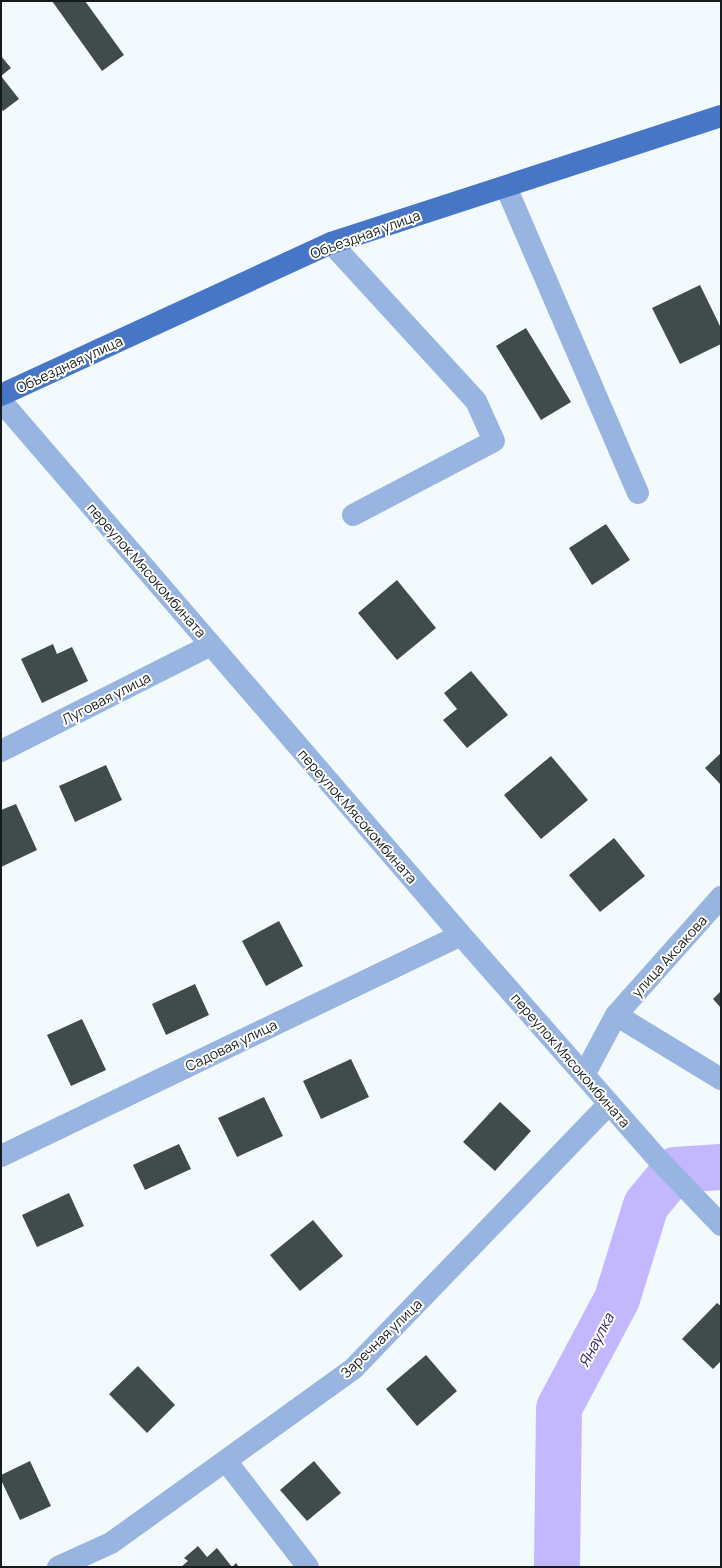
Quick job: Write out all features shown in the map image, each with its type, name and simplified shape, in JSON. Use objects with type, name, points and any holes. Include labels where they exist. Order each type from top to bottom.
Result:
[{"type":"main road","name":"Объездная улица","points":[[1,395],[331,243],[721,116]]},
{"type":"street","points":[[506,186],[638,493]]},
{"type":"street","points":[[331,243],[476,401],[494,441],[353,515]]},
{"type":"street","name":"переулок Мясокомбината","points":[[1,401],[461,935],[657,1158],[720,1225]]},
{"type":"street","name":"Луговая улица","points":[[1,751],[210,645]]},
{"type":"street","name":"улица Аксакова","points":[[584,1075],[616,1015],[721,897]]},
{"type":"street","name":"Садовая улица","points":[[1,1156],[461,935]]},
{"type":"street","points":[[616,1015],[721,1079]]},
{"type":"street","name":"Заречная улица","points":[[58,1567],[111,1543],[353,1369],[609,1104]]},
{"type":"street","points":[[226,1461],[308,1567]]},
{"type":"building","points":[[52,1],[85,1],[124,55],[102,71]]},
{"type":"building","points":[[1,56],[11,68],[1,76]]},
{"type":"building","points":[[1,76],[19,99],[3,111],[1,109]]},
{"type":"building","points":[[700,285],[721,328],[721,344],[680,364],[652,308]]},
{"type":"building","points":[[526,328],[571,402],[541,420],[496,346]]},
{"type":"building","points":[[606,524],[630,560],[592,585],[569,548]]},
{"type":"building","points":[[397,580],[436,628],[397,660],[358,613]]},
{"type":"building","points":[[53,644],[57,654],[72,647],[88,681],[42,703],[21,659]]},
{"type":"building","points":[[471,671],[508,715],[467,748],[443,720],[457,709],[444,693]]},
{"type":"building","points":[[721,753],[721,785],[705,768]]},
{"type":"building","points":[[551,756],[588,800],[541,839],[504,795]]},
{"type":"building","points":[[106,765],[122,800],[75,822],[59,786]]},
{"type":"building","points":[[16,804],[37,850],[1,867],[1,810]]},
{"type":"building","points":[[614,838],[645,876],[600,912],[569,875]]},
{"type":"building","points":[[279,921],[303,966],[266,986],[242,941]]},
{"type":"building","points":[[195,984],[209,1015],[166,1035],[152,1004]]},
{"type":"building","points":[[721,991],[721,1008],[713,999]]},
{"type":"building","points":[[82,1019],[106,1070],[71,1086],[47,1035]]},
{"type":"building","points":[[351,1059],[369,1097],[321,1119],[303,1081]]},
{"type":"building","points":[[264,1097],[283,1136],[237,1157],[218,1118]]},
{"type":"building","points":[[500,1102],[531,1131],[495,1171],[463,1142]]},
{"type":"building","points":[[179,1144],[191,1169],[145,1190],[133,1165]]},
{"type":"building","points":[[69,1193],[84,1226],[37,1247],[22,1215]]},
{"type":"building","points":[[313,1220],[343,1256],[300,1291],[270,1255]]},
{"type":"building","points":[[717,1303],[721,1306],[721,1361],[713,1369],[682,1339]]},
{"type":"building","points":[[426,1355],[457,1391],[417,1426],[386,1389]]},
{"type":"building","points":[[138,1366],[175,1405],[147,1433],[109,1394]]},
{"type":"building","points":[[30,1461],[51,1506],[20,1520],[1,1480],[1,1475]]},
{"type":"building","points":[[314,1461],[341,1493],[307,1521],[280,1490]]},
{"type":"building","points":[[198,1546],[207,1557],[217,1548],[232,1567],[181,1567],[188,1561],[184,1558]]},
{"type":"building","points":[[236,1563],[239,1567],[232,1567]]},
{"type":"waterway","name":"Янаулка","points":[[557,1567],[559,1408],[617,1299],[646,1205],[675,1170],[721,1167]]}]
